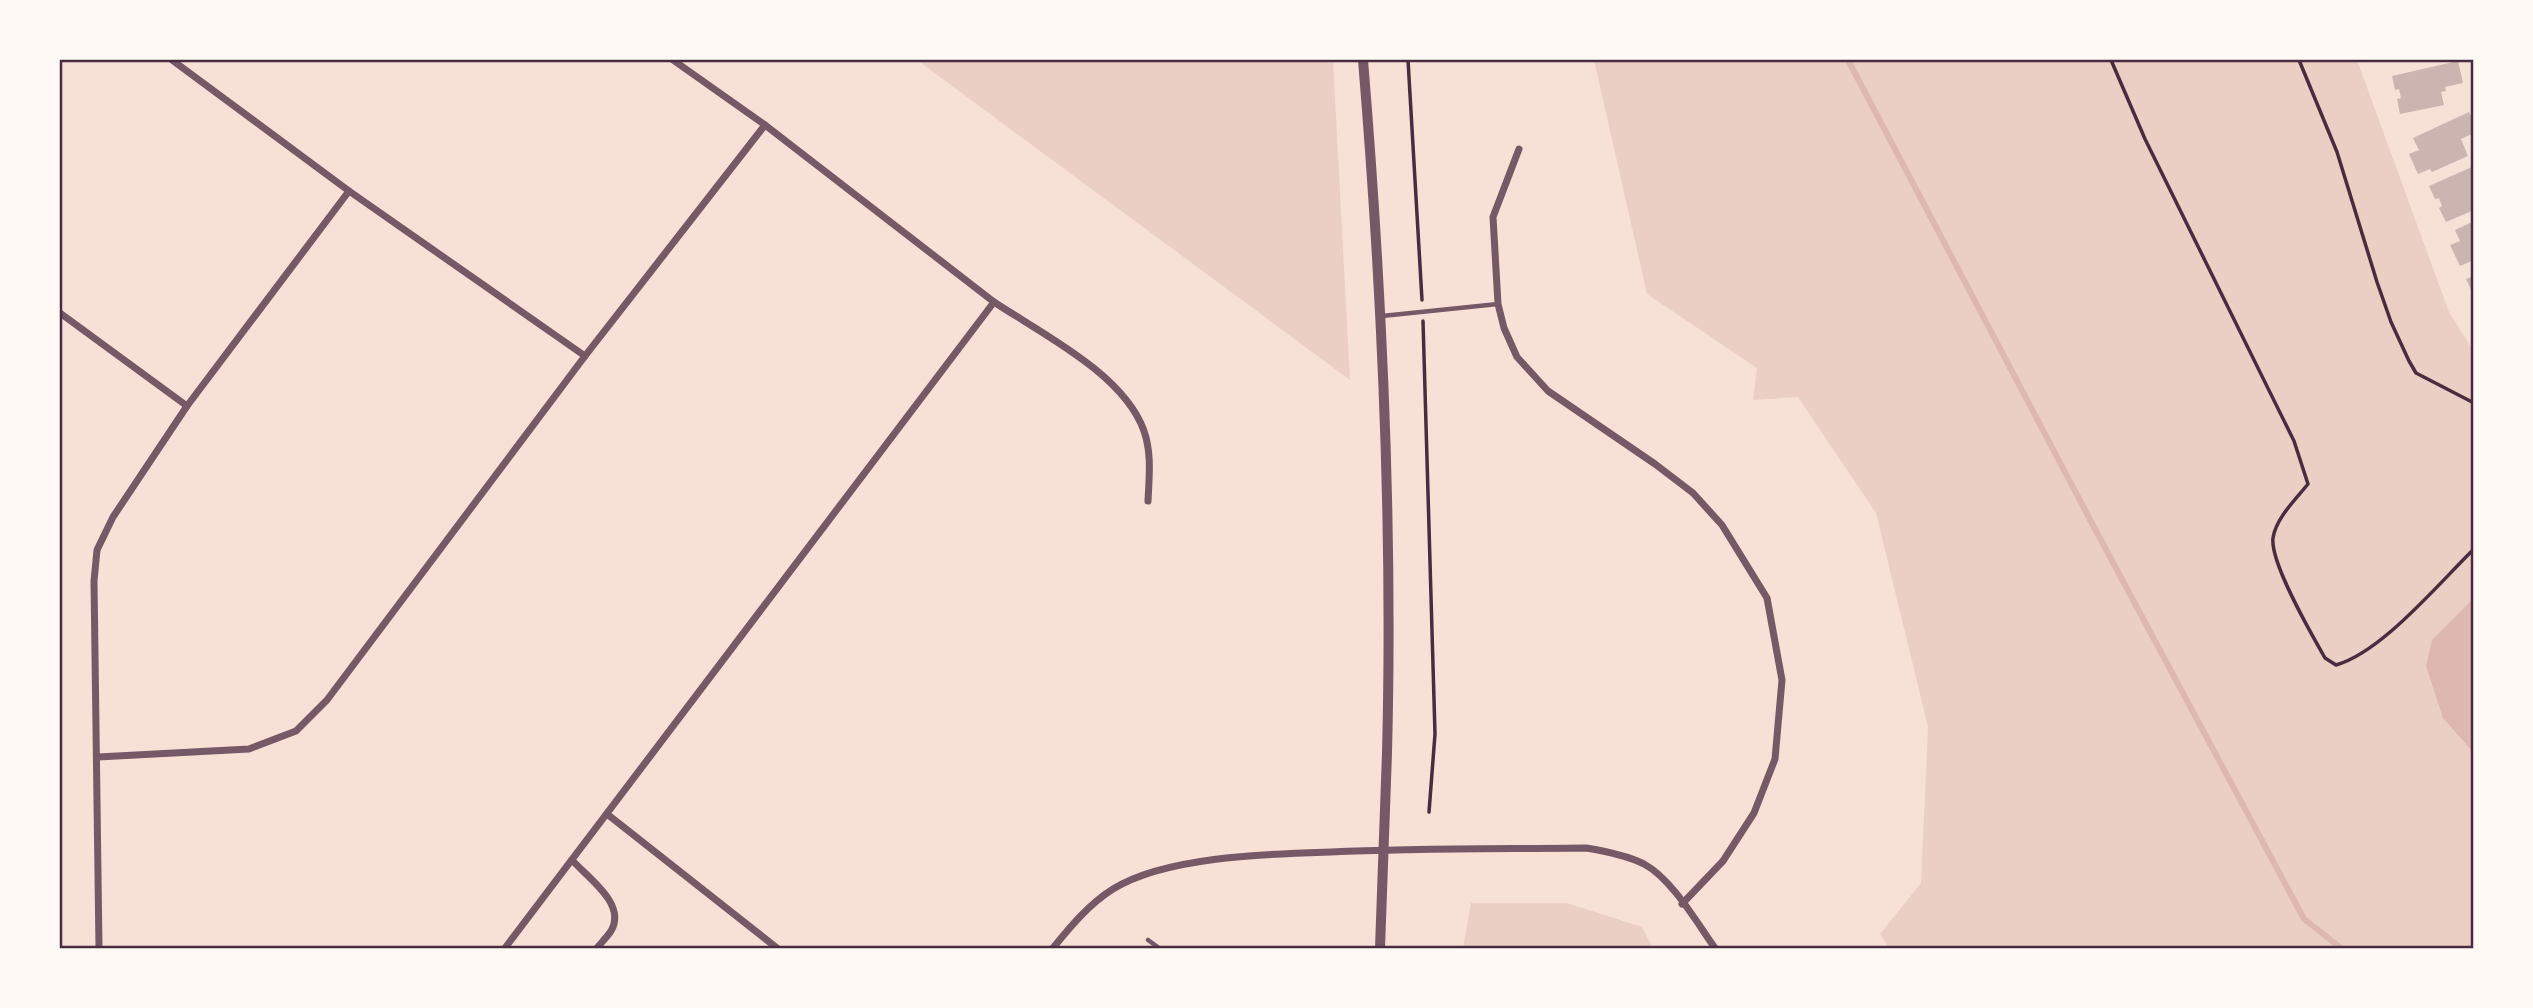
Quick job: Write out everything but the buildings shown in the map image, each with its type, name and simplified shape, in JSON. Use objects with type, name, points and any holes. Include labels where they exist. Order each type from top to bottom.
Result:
[{"type":"street","points":[[172,60],[348,191],[584,356]]},
{"type":"street","points":[[673,60],[765,125],[994,302],[1090,365],[1132,404],[1144,432],[1149,458],[1148,501]]},
{"type":"street","points":[[1363,60],[1381,316],[1387,599],[1387,751],[1380,948]]},
{"type":"street","points":[[98,758],[249,749],[296,731],[327,700],[584,356],[765,125]]},
{"type":"street","points":[[1520,149],[1493,217],[1498,304],[1504,328],[1517,357],[1548,391],[1693,493],[1722,525],[1768,598],[1782,680],[1775,759],[1754,813],[1723,861],[1682,904]]},
{"type":"street","points":[[99,948],[94,581],[97,550],[114,517],[187,406],[348,191]]},
{"type":"street","points":[[505,948],[994,302]]},
{"type":"street","points":[[60,313],[187,406]]},
{"type":"street","points":[[607,814],[777,948]]},
{"type":"street","points":[[1053,948],[1074,922],[1113,889],[1157,870],[1267,854],[1383,850],[1595,849],[1645,865],[1664,880],[1715,948]]},
{"type":"street","points":[[572,860],[611,901],[615,915],[612,930],[597,948]]},
{"type":"lane","points":[[1381,316],[1498,304]]},
{"type":"lane","points":[[1148,940],[1159,948]]},
{"type":"path","points":[[1408,60],[1421,244],[1435,734],[1429,812]]},
{"type":"path","points":[[2111,60],[2145,139],[2294,441],[2308,484],[2278,524],[2273,538],[2273,549],[2278,566],[2325,658],[2336,665],[2351,661],[2392,630],[2473,549]]},
{"type":"path","points":[[2299,60],[2337,152],[2377,282],[2409,361],[2416,373],[2473,403]]},
{"type":"shaded area","points":[[917,60],[1333,60],[1350,380]]},
{"type":"shaded area","points":[[1594,60],[2357,60],[2449,312],[2473,350],[2473,948],[1889,948],[1880,934],[1921,883],[1928,727],[1876,513],[1798,397],[1753,400],[1757,368],[1647,294]]},
{"type":"shaded area","points":[[2473,599],[2473,752],[2443,718],[2426,666],[2432,640]]},
{"type":"shaded area","points":[[1471,903],[1567,903],[1642,927],[1653,948],[1463,948]]},
{"type":"waterway","points":[[1848,60],[2304,919],[2341,948]]}]
